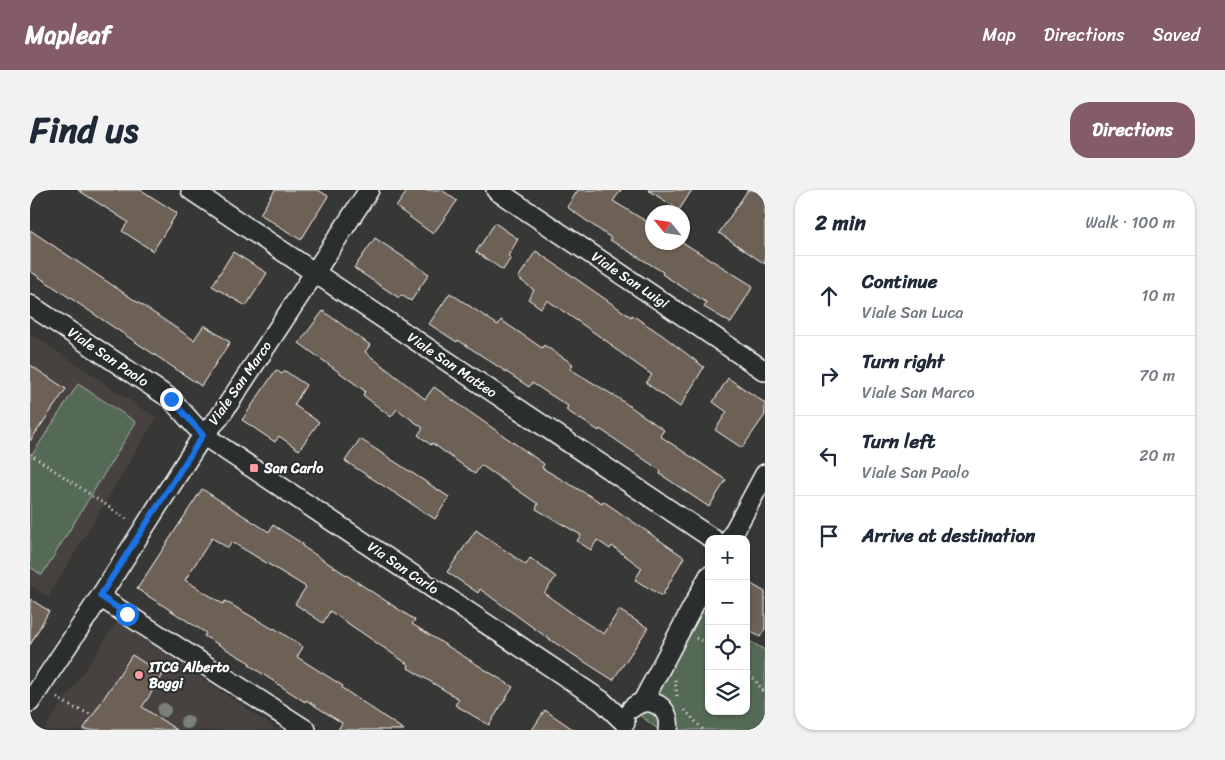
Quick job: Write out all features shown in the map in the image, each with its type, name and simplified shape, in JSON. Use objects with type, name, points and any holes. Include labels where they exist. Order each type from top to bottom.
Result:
[{"type":"street","name":"Viale San Matteo","points":[[191,190],[707,535]]},
{"type":"street","name":"Viale San Marco","points":[[30,702],[203,435],[219,418],[369,190]]},
{"type":"street","name":"Viale San Luigi","points":[[496,190],[765,371]]},
{"type":"street","name":"Viale San Paolo","points":[[30,305],[171,399],[203,435]]},
{"type":"street","name":"Via San Carlo","points":[[203,435],[602,701],[626,726]]},
{"type":"street","points":[[732,535],[765,474]]},
{"type":"street","points":[[626,726],[627,716],[638,704],[707,580]]},
{"type":"street","points":[[100,596],[306,730]]},
{"type":"street","points":[[667,654],[660,706],[668,716],[672,728]]},
{"type":"street","name":"Via San Carlo","points":[[602,701],[638,704],[651,702],[660,706]]},
{"type":"path","points":[[30,454],[143,530]]},
{"type":"path","points":[[693,637],[705,642]]},
{"type":"path","points":[[677,674],[675,680],[680,700]]},
{"type":"path","points":[[750,675],[765,694]]},
{"type":"path","points":[[57,698],[72,708],[93,715]]},
{"type":"path","points":[[683,706],[686,712],[703,730]]},
{"type":"shaded area","points":[[30,333],[156,418],[48,597],[30,585]]},
{"type":"shaded area","name":"ITCG Alberto Baggi","points":[[118,621],[278,730],[44,730]]},
{"type":"green space","points":[[78,384],[136,422],[42,575],[30,567],[30,458]]},
{"type":"green space","points":[[689,604],[705,614],[705,715],[750,715],[750,641],[765,650],[765,730],[659,730],[629,707]]},
{"type":"building","points":[[78,190],[141,190],[177,213],[153,251],[122,231],[128,222]]},
{"type":"building","points":[[275,190],[318,190],[328,196],[301,240],[260,214]]},
{"type":"building","points":[[408,190],[442,190],[457,201],[433,234],[396,207]]},
{"type":"building","points":[[578,190],[621,190],[613,201],[645,221],[645,250],[690,250],[690,247],[753,286],[731,323],[704,307],[707,303],[662,274],[663,272],[610,240],[611,238],[567,207]]},
{"type":"building","points":[[648,190],[692,190],[682,205],[671,205]]},
{"type":"building","points":[[748,190],[765,190],[765,264],[719,233]]},
{"type":"building","points":[[495,223],[518,239],[508,256],[511,258],[503,270],[476,252]]},
{"type":"building","points":[[30,230],[194,340],[204,325],[230,342],[201,386],[30,271]]},
{"type":"building","points":[[375,238],[429,274],[411,301],[401,295],[399,298],[354,268]]},
{"type":"building","points":[[536,251],[631,317],[632,315],[662,335],[704,367],[680,407],[646,383],[652,375],[612,345],[547,300],[541,308],[528,299],[534,290],[518,278]]},
{"type":"building","points":[[233,252],[267,273],[246,306],[212,286]]},
{"type":"building","points":[[450,293],[498,325],[501,320],[542,348],[544,345],[573,364],[570,369],[618,398],[664,430],[660,436],[726,480],[709,507],[660,474],[661,471],[600,429],[599,431],[566,410],[568,406],[532,383],[529,387],[458,340],[457,342],[429,324]]},
{"type":"building","points":[[323,311],[370,345],[365,352],[425,399],[434,387],[544,464],[542,468],[602,503],[603,501],[684,557],[662,596],[635,580],[642,568],[612,546],[610,549],[597,540],[591,550],[577,541],[581,535],[536,509],[538,504],[481,465],[475,474],[432,443],[431,445],[418,435],[423,428],[397,409],[391,417],[363,395],[365,391],[299,343]]},
{"type":"building","points":[[30,365],[66,389],[30,441]]},
{"type":"building","points":[[276,370],[282,374],[285,371],[306,385],[294,405],[319,422],[299,450],[279,436],[275,442],[242,420]]},
{"type":"building","points":[[728,378],[765,403],[765,415],[742,448],[715,430],[727,412],[713,402]]},
{"type":"building","points":[[360,439],[449,497],[435,519],[345,461]]},
{"type":"building","points":[[202,489],[269,532],[273,525],[303,544],[302,546],[415,620],[412,624],[513,687],[489,725],[455,705],[459,699],[408,668],[409,665],[330,611],[323,623],[295,604],[306,587],[232,542],[228,548],[212,538],[185,580],[223,604],[225,601],[274,628],[303,647],[297,657],[343,686],[342,688],[404,730],[338,730],[342,723],[306,700],[305,702],[249,665],[250,663],[204,636],[206,633],[137,589]]},
{"type":"building","points":[[476,530],[526,565],[530,558],[556,577],[544,593],[604,634],[619,610],[648,628],[613,680],[549,639],[480,589],[478,593],[447,572]]},
{"type":"building","points":[[750,583],[765,592],[765,629],[760,637],[750,631]]},
{"type":"building","points":[[30,599],[49,611],[30,645]]},
{"type":"building","points":[[132,655],[163,675],[142,707],[177,730],[83,730]]},
{"type":"building","points":[[545,710],[574,730],[532,730]]},
{"type":"place","name":"San Carlo","points":[[254,468]]},
{"type":"place","name":"ITCG Alberto Baggi","points":[[139,675]]},
{"type":"route","points":[[127,614],[100,596],[203,435],[171,399]]}]
